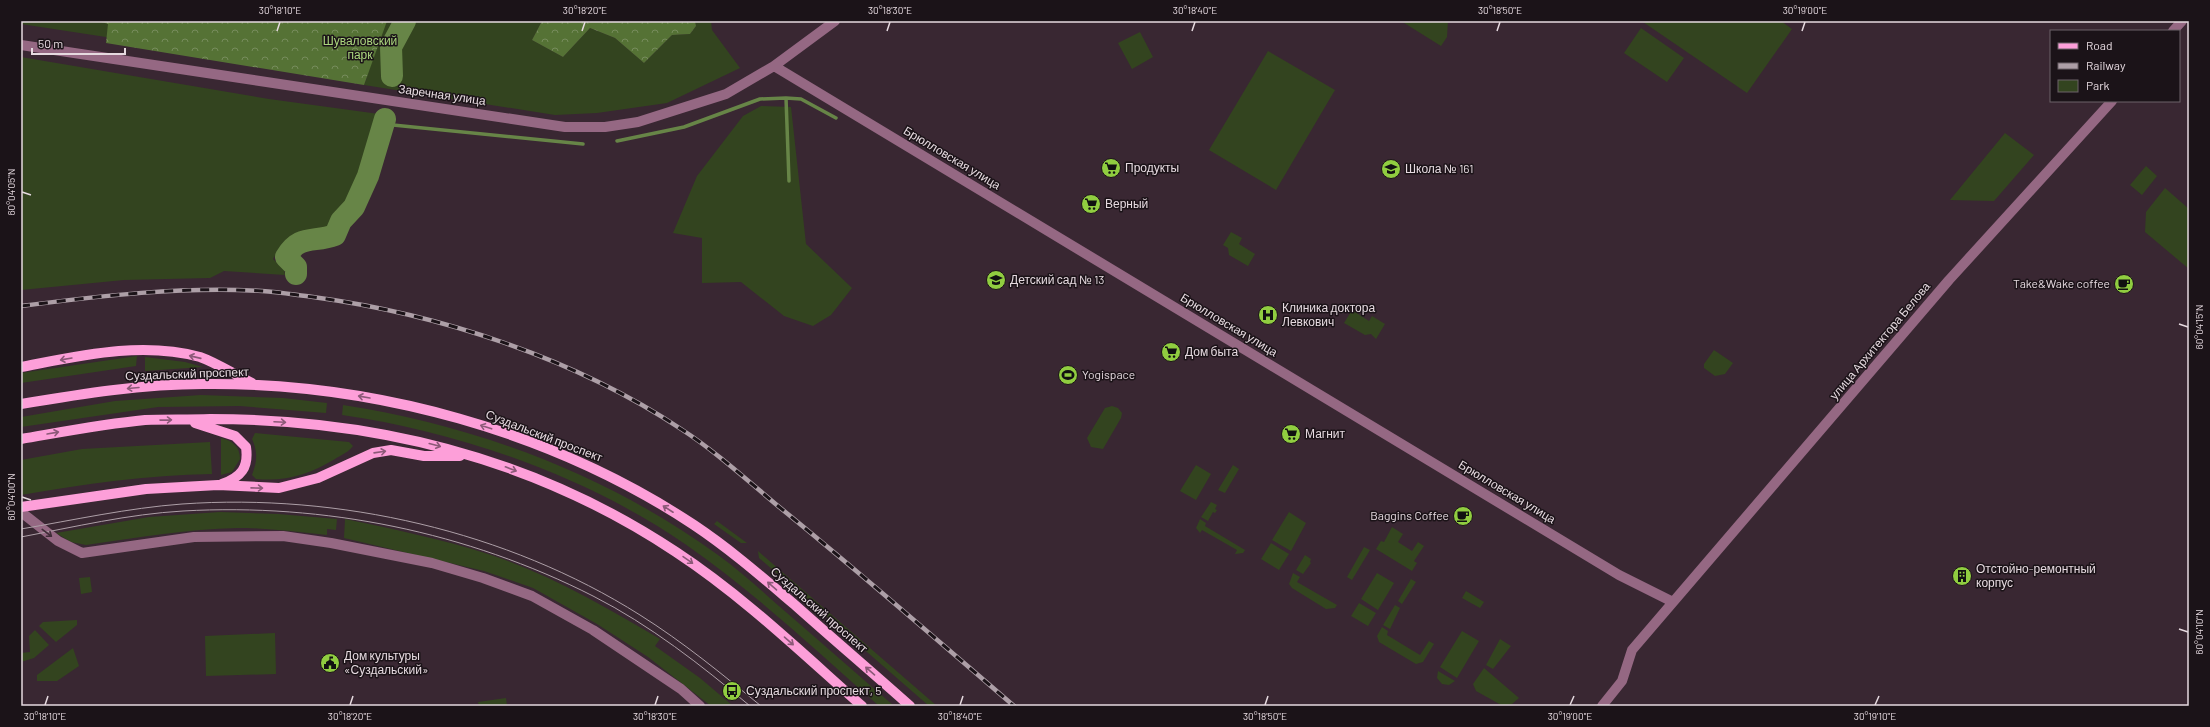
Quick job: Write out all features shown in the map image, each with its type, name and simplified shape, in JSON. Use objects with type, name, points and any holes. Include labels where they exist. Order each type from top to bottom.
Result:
[{"type":"main road","points":[[21,367],[111,352],[144,350],[172,352],[201,358],[256,384]]},
{"type":"main road","name":"Суздальский проспект","points":[[21,404],[68,396],[157,386],[256,384],[363,397],[470,422],[528,442],[619,481],[683,518],[740,559],[910,706]]},
{"type":"main road","points":[[21,439],[131,422],[241,419],[358,429],[420,441],[474,456],[536,479],[606,510],[677,552],[736,596],[862,706]]},
{"type":"main road","points":[[183,420],[235,436],[246,447],[246,460],[242,472],[235,479],[218,485]]},
{"type":"main road","points":[[21,507],[146,489],[218,485],[279,488],[318,478],[355,459],[373,453],[391,450],[424,456],[474,456]]},
{"type":"street","name":"Заречная улица","points":[[21,45],[565,127],[604,127],[638,122],[726,94],[774,66],[835,21]]},
{"type":"street","points":[[2174,30],[2182,21]]},
{"type":"street","name":"Брюлловская улица","points":[[774,66],[1619,575],[1673,602]]},
{"type":"street","name":"улица Архитектора Белова","points":[[1602,706],[1622,681],[1632,650],[1949,280],[2111,102]]},
{"type":"street","points":[[21,512],[46,533],[82,553],[194,537],[283,536],[337,544],[432,563],[506,586],[558,609],[646,665],[681,689],[700,706]]},
{"type":"green space","points":[[21,21],[542,21],[532,40],[563,57],[590,28],[615,38],[644,63],[672,35],[690,34],[696,26],[695,21],[711,21],[712,30],[740,68],[667,103],[597,113],[555,115],[364,85],[367,77],[21,24]]},
{"type":"green space","name":"Шуваловский парк","points":[[99,21],[387,21],[364,85],[106,43],[108,24]]},
{"type":"green space","points":[[542,21],[695,21],[696,26],[690,34],[672,35],[644,63],[615,38],[590,28],[563,57],[532,40]]},
{"type":"green space","points":[[1401,21],[1448,21],[1447,37],[1441,46]]},
{"type":"green space","points":[[1781,21],[1792,29],[1747,93],[1643,22]]},
{"type":"green space","points":[[1641,28],[1684,58],[1667,82],[1624,53]]},
{"type":"green space","points":[[1140,32],[1153,57],[1132,69],[1118,43]]},
{"type":"green space","points":[[1268,51],[1335,90],[1276,190],[1209,150]]},
{"type":"green space","points":[[21,57],[269,99],[379,114],[367,165],[351,203],[323,234],[295,240],[283,247],[278,252],[273,259],[284,269],[285,275],[224,271],[210,278],[124,280],[21,290]]},
{"type":"green space","points":[[761,106],[791,107],[806,244],[852,288],[831,315],[813,326],[784,316],[741,282],[702,283],[702,238],[673,233],[697,176],[743,116]]},
{"type":"green space","points":[[2005,133],[2034,155],[1994,201],[1950,200]]},
{"type":"green space","points":[[2146,166],[2157,176],[2142,195],[2130,185]]},
{"type":"green space","points":[[2165,188],[2189,209],[2189,269],[2145,232],[2146,212]]},
{"type":"green space","points":[[1231,232],[1242,238],[1239,244],[1255,254],[1248,266],[1229,255],[1228,248],[1223,245]]},
{"type":"green space","points":[[1352,310],[1369,321],[1372,316],[1385,324],[1376,339],[1371,334],[1365,335],[1344,323]]},
{"type":"green space","points":[[1714,350],[1733,363],[1725,374],[1715,376],[1704,368],[1704,364]]},
{"type":"green space","points":[[137,356],[136,366],[21,383],[21,373]]},
{"type":"green space","points":[[145,357],[185,362],[203,367],[145,371]]},
{"type":"green space","points":[[201,395],[283,398],[327,403],[326,413],[240,406],[158,407],[21,427],[21,417],[115,401]]},
{"type":"green space","points":[[343,405],[393,414],[443,426],[492,441],[540,458],[587,478],[632,501],[676,526],[727,562],[894,706],[879,706],[784,622],[736,582],[711,562],[647,520],[564,478],[521,460],[476,445],[431,433],[342,415]]},
{"type":"green space","points":[[1112,406],[1118,408],[1122,413],[1121,418],[1103,449],[1091,447],[1087,438],[1105,408]]},
{"type":"green space","points":[[255,433],[349,442],[353,446],[347,452],[307,473],[288,478],[267,480],[256,479],[252,475],[256,457],[252,439]]},
{"type":"green space","points":[[221,438],[235,445],[239,451],[240,459],[232,472],[221,475]]},
{"type":"green space","points":[[210,442],[212,474],[163,476],[116,481],[21,495],[21,460],[82,449]]},
{"type":"green space","points":[[1196,465],[1211,474],[1196,500],[1180,491]]},
{"type":"green space","points":[[1233,465],[1239,469],[1225,493],[1218,490]]},
{"type":"green space","points":[[1211,502],[1217,505],[1215,509],[1217,510],[1215,513],[1213,512],[1208,521],[1201,517]]},
{"type":"green space","points":[[220,512],[278,514],[337,519],[336,530],[327,529],[327,535],[282,530],[238,528],[200,530],[86,545],[71,542],[56,533],[149,517]]},
{"type":"green space","points":[[1289,512],[1306,523],[1291,551],[1272,540]]},
{"type":"green space","points":[[345,519],[417,535],[488,554],[533,571],[554,581],[597,603],[660,639],[655,646],[700,678],[733,706],[711,706],[648,657],[597,624],[533,588],[484,571],[344,538]]},
{"type":"green space","points":[[1200,519],[1206,523],[1205,526],[1245,550],[1243,553],[1235,554],[1237,550],[1202,530],[1200,533],[1196,528]]},
{"type":"green space","points":[[717,521],[747,543],[741,543],[714,524]]},
{"type":"green space","points":[[1392,527],[1403,534],[1398,542],[1412,551],[1418,542],[1424,546],[1414,561],[1417,563],[1412,571],[1376,549],[1381,541],[1384,542]]},
{"type":"green space","points":[[1271,543],[1289,554],[1279,570],[1261,559]]},
{"type":"green space","points":[[1364,547],[1370,550],[1352,580],[1347,577]]},
{"type":"green space","points":[[758,551],[937,706],[929,706],[759,558]]},
{"type":"green space","points":[[1305,555],[1311,559],[1311,563],[1303,574],[1296,570]]},
{"type":"green space","points":[[1293,573],[1300,577],[1297,582],[1337,605],[1335,608],[1326,609],[1292,588],[1289,584]]},
{"type":"green space","points":[[1377,573],[1394,583],[1378,610],[1361,599]]},
{"type":"green space","points":[[90,577],[92,592],[81,594],[79,578]]},
{"type":"green space","points":[[1411,579],[1416,582],[1402,604],[1398,601]]},
{"type":"green space","points":[[1466,591],[1484,602],[1480,608],[1462,598]]},
{"type":"green space","points":[[1359,603],[1376,613],[1368,626],[1351,616]]},
{"type":"green space","points":[[1395,605],[1400,608],[1390,629],[1383,625]]},
{"type":"green space","points":[[77,620],[77,625],[56,642],[39,626],[43,622]]},
{"type":"green space","points":[[1382,627],[1388,631],[1387,635],[1420,655],[1429,641],[1434,644],[1423,662],[1416,664],[1379,642],[1377,636]]},
{"type":"green space","points":[[35,630],[49,645],[34,658],[21,662],[21,653],[30,652],[29,636]]},
{"type":"green space","points":[[1462,631],[1479,641],[1457,678],[1440,667]]},
{"type":"green space","points":[[275,633],[276,674],[206,676],[205,636]]},
{"type":"green space","points":[[1500,639],[1511,646],[1493,669],[1486,665]]},
{"type":"green space","points":[[73,648],[79,666],[57,681],[37,681],[37,675]]},
{"type":"green space","points":[[1484,668],[1519,698],[1512,704],[1503,706],[1476,691],[1473,684]]},
{"type":"green space","points":[[1438,671],[1455,681],[1449,685],[1442,684],[1437,678]]},
{"type":"green space","points":[[506,698],[507,706],[479,706],[478,702]]},
{"type":"water","points":[[290,250],[290,257],[300,267],[298,274],[293,274],[293,267],[283,261],[285,254]]},
{"type":"waterway","points":[[392,76],[391,47],[405,21]]},
{"type":"waterway","points":[[617,141],[684,127],[760,99],[786,98]]},
{"type":"waterway","points":[[789,181],[786,98],[801,99],[836,118]]},
{"type":"waterway","points":[[296,274],[296,267],[286,257],[296,245],[302,242],[335,235],[341,221],[354,207],[368,176],[385,119]]},
{"type":"waterway","points":[[383,124],[583,144]]},
{"type":"tram line","points":[[21,529],[121,511],[182,504],[241,502],[301,505],[361,512],[420,524],[478,540],[534,561],[589,586],[640,615],[672,636],[761,706]]},
{"type":"tram line","points":[[21,537],[122,518],[183,511],[236,510],[289,512],[394,526],[445,539],[496,555],[545,574],[593,596],[614,607],[674,646],[750,706]]},
{"type":"railway","points":[[21,306],[172,291],[232,290],[275,292],[361,305],[409,315],[504,343],[551,361],[596,381],[640,404],[681,429],[706,447],[731,466],[867,580],[1014,706]]},
{"type":"place","name":"Продукты","points":[[1111,168]]},
{"type":"place","name":"Школа № 161","points":[[1391,169]]},
{"type":"place","name":"Верный","points":[[1091,204]]},
{"type":"place","name":"Детский сад № 13","points":[[996,280]]},
{"type":"place","name":"Take&Wake coffee","points":[[2124,284]]},
{"type":"place","name":"Клиника доктора Левкович","points":[[1268,315]]},
{"type":"place","name":"Дом быта","points":[[1171,352]]},
{"type":"place","name":"Yogispace","points":[[1068,375]]},
{"type":"place","name":"Магнит","points":[[1291,434]]},
{"type":"place","name":"Baggins Coffee","points":[[1463,516]]},
{"type":"place","name":"Отстойно-ремонтный корпус","points":[[1962,576]]},
{"type":"place","name":"Дом культуры «Суздальский»","points":[[330,663]]},
{"type":"place","name":"Суздальский проспект, 5","points":[[732,691]]}]
